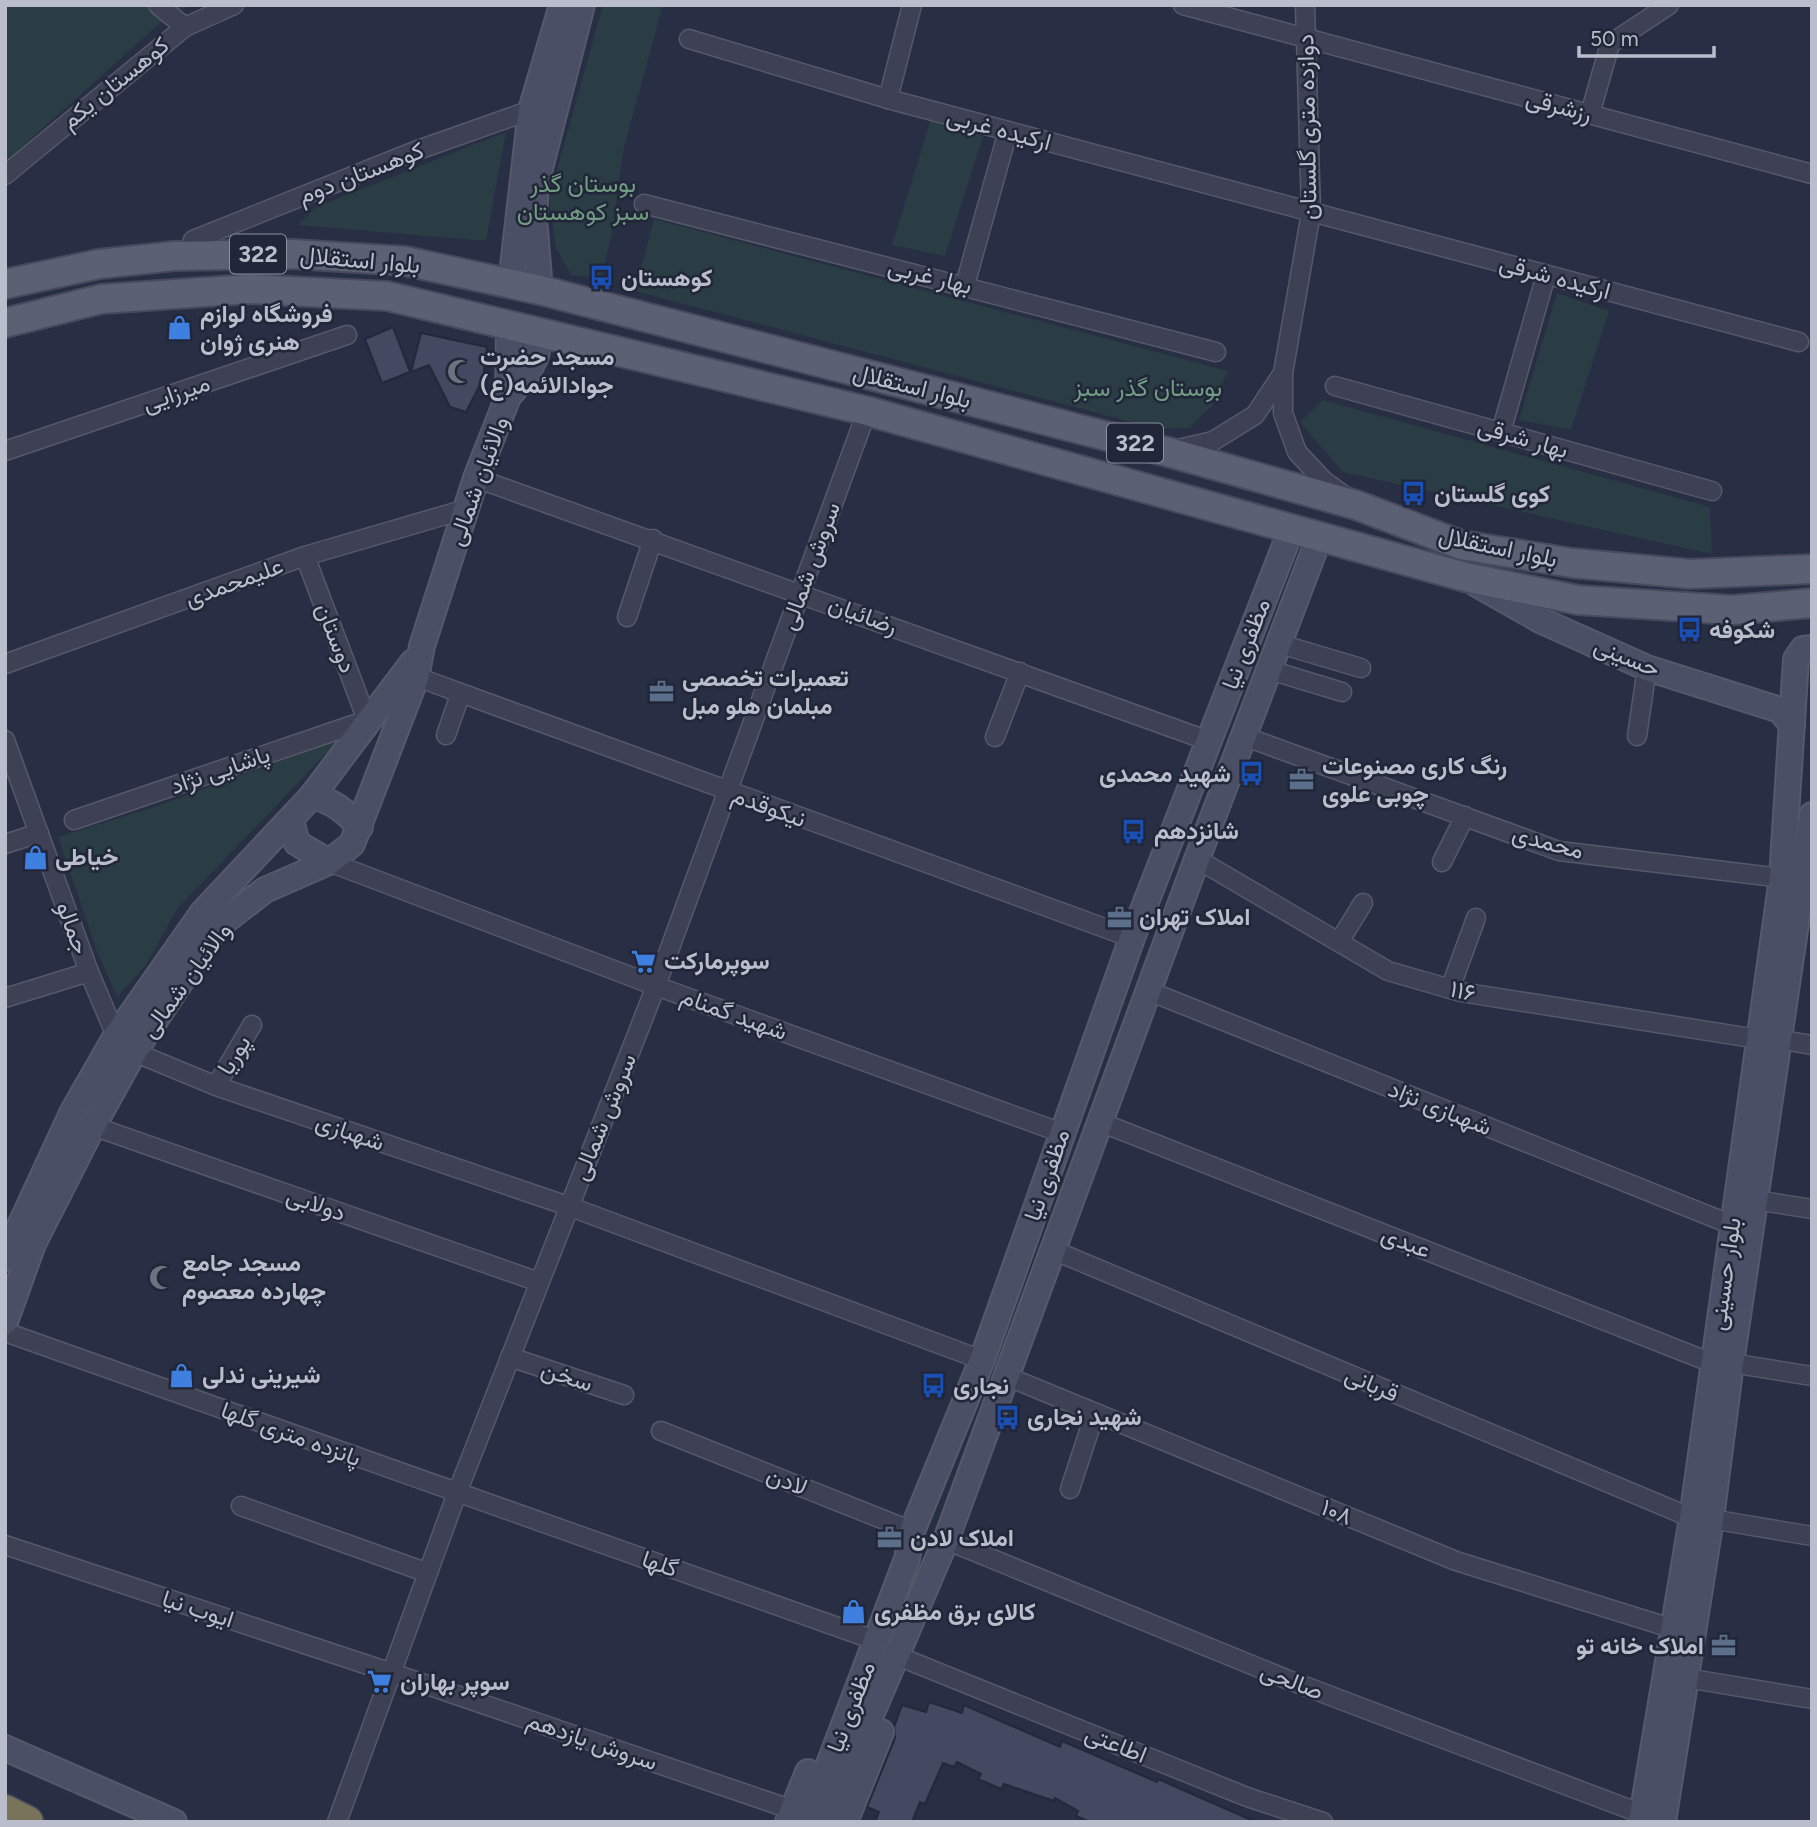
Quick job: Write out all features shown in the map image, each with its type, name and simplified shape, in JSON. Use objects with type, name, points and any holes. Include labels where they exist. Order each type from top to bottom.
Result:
[{"type":"highway","points":[[5,1811],[27,1822]]},
{"type":"main road","points":[[509,327],[511,283],[562,5]]},
{"type":"main road","points":[[540,335],[540,289],[534,218],[543,107],[582,5]]},
{"type":"main road","name":"بلوار استقلال","points":[[5,284],[99,264],[174,256],[292,254],[404,261],[540,289],[1168,452],[1356,505],[1461,545],[1572,564],[1690,574],[1812,569]]},
{"type":"main road","name":"بلوار استقلال","points":[[5,323],[101,299],[250,289],[387,296],[540,335],[867,411],[1465,577],[1578,600],[1733,610],[1812,603]]},
{"type":"main road","name":"والائیان شمالی","points":[[508,397],[509,327]]},
{"type":"main road","name":"والائیان شمالی","points":[[5,1258],[72,1113],[218,927],[265,890],[329,862],[352,844],[422,646],[476,478],[508,397],[526,376],[536,356],[540,335]]},
{"type":"main road","name":"مظفری نیا","points":[[796,1818],[907,1559],[912,1531],[982,1360],[1132,938],[1291,530]]},
{"type":"main road","name":"مظفری نیا","points":[[825,1822],[946,1540],[1197,859],[1246,737],[1319,538]]},
{"type":"main road","points":[[1269,586],[1290,569],[1299,574],[1302,584]]},
{"type":"main road","points":[[1732,573],[1733,610]]},
{"type":"main road","name":"حسینی","points":[[1465,577],[1542,621],[1647,668],[1780,710],[1793,724]]},
{"type":"main road","name":"بلوار حسینی","points":[[1798,878],[1793,724],[1796,659],[1803,649],[1812,648]]},
{"type":"main road","name":"والائیان شمالی","points":[[5,1322],[33,1244],[93,1126],[125,1044],[202,912],[291,821],[367,720],[411,675]]},
{"type":"main road","points":[[312,796],[336,805],[360,827]]},
{"type":"main road","name":"بلوار حسینی","points":[[1649,1819],[1686,1678],[1701,1518],[1721,1363],[1732,1225],[1812,815]]},
{"type":"main road","points":[[291,821],[297,843],[329,862]]},
{"type":"main road","name":"بلوار حسینی","points":[[1721,1363],[1755,1200],[1768,1039]]},
{"type":"main road","name":"بلوار حسینی","points":[[1649,1819],[1674,1629],[1701,1518]]},
{"type":"main road","points":[[796,1818],[863,1636],[912,1531]]},
{"type":"main road","points":[[845,1822],[910,1661],[946,1540]]},
{"type":"main road","points":[[5,1748],[174,1822]]},
{"type":"street","points":[[159,5],[185,27]]},
{"type":"street","name":"کوهستان یکم","points":[[5,175],[185,27],[234,5]]},
{"type":"street","name":"رزشرقی","points":[[1183,5],[1812,174]]},
{"type":"street","name":"دوازده متری گلستان","points":[[1283,373],[1311,213],[1305,5]]},
{"type":"street","points":[[1590,114],[1610,44],[1670,5]]},
{"type":"street","points":[[888,99],[907,6]]},
{"type":"street","name":"ارکیده غربی","points":[[689,39],[888,99],[1311,213]]},
{"type":"street","name":"کوهستان دوم","points":[[193,240],[415,151],[543,107]]},
{"type":"street","points":[[965,285],[1008,131]]},
{"type":"street","name":"بهار غربی","points":[[644,204],[1216,352]]},
{"type":"street","name":"ارکیده شرقی","points":[[1311,213],[1799,342]]},
{"type":"street","points":[[1500,432],[1546,275]]},
{"type":"street","name":"میرزایی","points":[[5,451],[347,335]]},
{"type":"street","points":[[1168,452],[1213,441],[1255,415],[1283,373]]},
{"type":"street","points":[[1283,373],[1283,413],[1297,452],[1323,480],[1356,505]]},
{"type":"street","name":"بهار شرقی","points":[[1335,386],[1712,491]]},
{"type":"street","name":"سروش شمالی","points":[[337,1822],[457,1493],[656,986],[867,411]]},
{"type":"street","name":"رضائیان","points":[[476,478],[653,539],[1209,741]]},
{"type":"street","name":"علیمحمدی","points":[[5,664],[305,556],[466,509]]},
{"type":"street","points":[[627,617],[653,539]]},
{"type":"street","name":"دوستان","points":[[305,556],[367,720]]},
{"type":"street","points":[[1280,644],[1361,668]]},
{"type":"street","points":[[1637,736],[1647,668]]},
{"type":"street","points":[[1270,670],[1342,692]]},
{"type":"street","points":[[995,737],[1020,672]]},
{"type":"street","name":"نیکوقدم","points":[[411,675],[1132,938]]},
{"type":"street","points":[[446,735],[460,695]]},
{"type":"street","name":"پاشایی نژاد","points":[[74,820],[367,720]]},
{"type":"street","name":"محمدی","points":[[1246,737],[1559,850],[1798,878]]},
{"type":"street","name":"جمالو","points":[[5,740],[89,972],[125,1044]]},
{"type":"street","points":[[1442,862],[1465,816]]},
{"type":"street","points":[[5,844],[39,832]]},
{"type":"street","name":"۱۱۶","points":[[1197,859],[1388,971],[1450,989],[1812,1045]]},
{"type":"street","name":"شهید گمنام","points":[[329,862],[656,986],[1062,1133]]},
{"type":"street","points":[[1339,942],[1363,903]]},
{"type":"street","points":[[1450,989],[1476,918]]},
{"type":"street","points":[[5,998],[89,972]]},
{"type":"street","name":"شهبازی نژاد","points":[[1149,991],[1732,1225]]},
{"type":"street","name":"پوریا","points":[[216,1086],[252,1024]]},
{"type":"street","name":"شهبازی","points":[[125,1044],[216,1086],[568,1206],[982,1360]]},
{"type":"street","name":"عبدی","points":[[1100,1122],[1721,1363],[1812,1376]]},
{"type":"street","name":"دولابی","points":[[93,1126],[540,1282]]},
{"type":"street","points":[[1755,1200],[1812,1209]]},
{"type":"street","name":"قربانی","points":[[1053,1250],[1701,1518],[1812,1536]]},
{"type":"street","name":"پانزده متری گلها","points":[[5,1332],[457,1493]]},
{"type":"street","name":"سخن","points":[[510,1357],[624,1395]]},
{"type":"street","name":"۱۰۸","points":[[1006,1376],[1456,1561],[1674,1629]]},
{"type":"street","points":[[1070,1489],[1095,1413]]},
{"type":"street","name":"لادن","points":[[661,1431],[912,1531]]},
{"type":"street","name":"گلها","points":[[457,1493],[863,1636]]},
{"type":"street","points":[[241,1506],[428,1573]]},
{"type":"street","name":"صالحی","points":[[946,1540],[1286,1679],[1649,1819]]},
{"type":"street","name":"ایوب نیا","points":[[5,1545],[391,1672]]},
{"type":"street","name":"اطاعتی","points":[[910,1661],[1247,1797],[1323,1822]]},
{"type":"street","name":"سروش یازدهم","points":[[391,1672],[796,1818]]},
{"type":"street","points":[[1686,1678],[1812,1699]]},
{"type":"green space","points":[[5,5],[191,5],[167,17],[5,162]]},
{"type":"green space","name":"بوستان گذر سبز کوهستان","points":[[603,5],[663,5],[624,147],[611,238],[601,278],[571,275],[556,248],[549,199]]},
{"type":"green space","points":[[931,119],[983,136],[945,256],[892,245]]},
{"type":"green space","points":[[506,132],[486,241],[298,225],[316,207]]},
{"type":"green space","name":"بوستان گذر سبز","points":[[654,219],[1228,371],[1212,406],[1189,428],[1158,429],[635,291]]},
{"type":"green space","points":[[1557,293],[1609,311],[1571,430],[1519,420]]},
{"type":"green space","points":[[1323,400],[1710,507],[1712,554],[1343,472],[1300,422]]},
{"type":"green space","points":[[340,739],[177,909],[146,965],[117,997],[98,954],[58,837],[154,807]]},
{"type":"building","points":[[393,327],[410,372],[382,383],[365,339]]},
{"type":"building","name":"مسجد حضرت جوادالائمه(ع)","points":[[421,333],[487,347],[483,379],[466,412],[450,407],[429,365],[411,372]]},
{"type":"building","points":[[929,1702],[962,1713],[964,1705],[1060,1747],[1062,1741],[1157,1782],[1158,1779],[1256,1822],[1090,1822],[1076,1816],[1078,1811],[1055,1798],[1054,1801],[1004,1784],[1001,1789],[978,1779],[981,1774],[957,1762],[954,1767],[943,1763],[925,1804],[920,1802],[912,1822],[875,1822],[879,1812],[867,1807],[895,1738],[894,1727],[902,1705],[926,1712]]},
{"type":"place","name":"کوهستان","points":[[601,278]]},
{"type":"place","name":"فروشگاه لوازم هنری ژوان","points":[[180,328]]},
{"type":"place","name":"مسجد حضرت جوادالائمه(ع)","points":[[460,371]]},
{"type":"place","name":"کوی گلستان","points":[[1414,494]]},
{"type":"place","name":"شکوفه","points":[[1689,630]]},
{"type":"place","name":"تعمیرات تخصصی مبلمان هلو مبل","points":[[662,692]]},
{"type":"place","name":"شهید محمدی","points":[[1251,774]]},
{"type":"place","name":"رنگ کاری مصنوعات چوبی علوی","points":[[1302,780]]},
{"type":"place","name":"شانزدهم","points":[[1134,831]]},
{"type":"place","name":"خیاطی","points":[[35,857]]},
{"type":"place","name":"املاک تهران","points":[[1119,917]]},
{"type":"place","name":"سوپرمارکت","points":[[644,961]]},
{"type":"place","name":"مسجد جامع چهارده معصوم","points":[[162,1277]]},
{"type":"place","name":"شیرینی ندلی","points":[[182,1375]]},
{"type":"place","name":"نجاری","points":[[933,1386]]},
{"type":"place","name":"شهید نجاری","points":[[1007,1417]]},
{"type":"place","name":"املاک لادن","points":[[890,1538]]},
{"type":"place","name":"کالای برق مظفری","points":[[854,1612]]},
{"type":"place","name":"املاک خانه تو","points":[[1724,1646]]},
{"type":"place","name":"سوپر بهاران","points":[[380,1682]]}]
